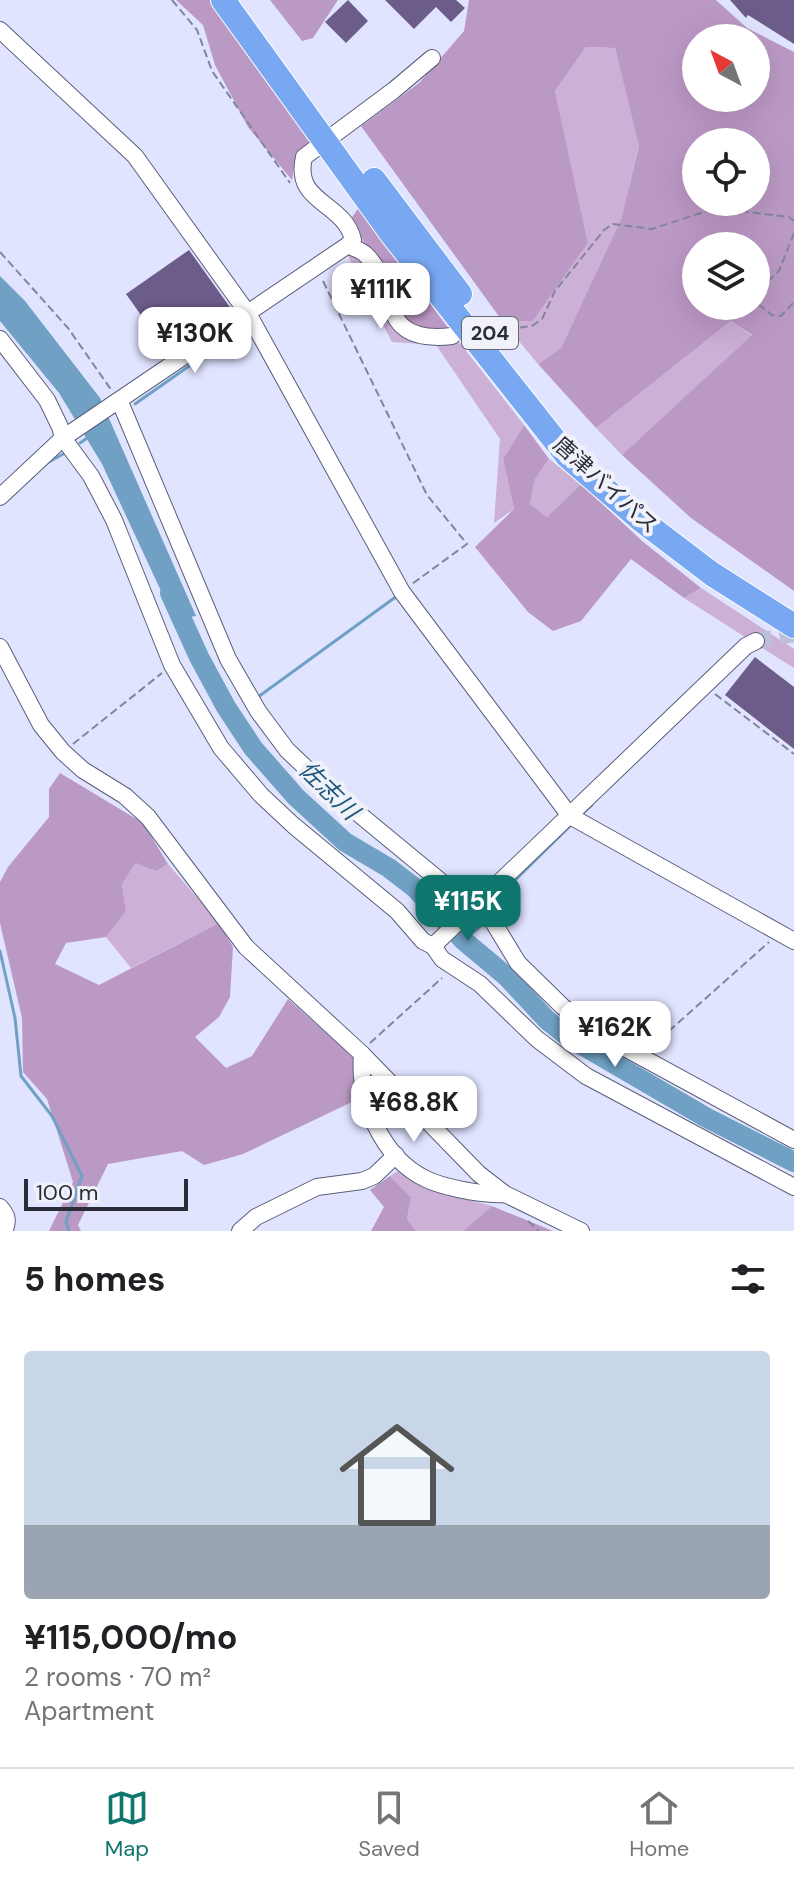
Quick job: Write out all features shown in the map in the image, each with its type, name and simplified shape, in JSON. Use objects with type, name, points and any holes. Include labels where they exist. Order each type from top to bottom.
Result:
[{"type":"highway","name":"唐津バイパス","points":[[223,0],[575,444],[621,487],[710,555],[794,609]]},
{"type":"highway","name":"唐津バイパス","points":[[243,0],[420,270],[568,457],[641,520],[712,574],[794,626]]},
{"type":"street","points":[[0,30],[135,156],[249,315],[402,592],[570,816],[786,937]]},
{"type":"street","points":[[0,497],[63,438],[249,315],[353,240],[343,219],[304,185],[301,170],[304,157],[432,58]]},
{"type":"street","points":[[348,245],[364,253],[375,267],[393,314],[410,332],[430,339],[452,336]]},
{"type":"street","points":[[0,339],[47,400],[63,438],[91,476],[114,520],[172,665],[199,715],[221,748],[261,795],[397,911],[423,941],[435,945],[442,959],[480,984],[537,1039],[586,1076],[794,1187]]},
{"type":"street","points":[[120,402],[228,659],[258,711],[287,750],[325,786],[492,920],[518,963],[563,1007],[612,1041],[794,1140]]},
{"type":"street","points":[[435,945],[746,646],[756,641]]},
{"type":"street","points":[[0,647],[41,725],[63,752],[83,770],[125,796],[148,817],[246,947],[362,1054],[479,1174],[505,1194],[581,1231]]},
{"type":"street","points":[[362,1054],[361,1070],[367,1105],[376,1129],[396,1155],[423,1178],[444,1186],[493,1195],[505,1194]]},
{"type":"street","points":[[240,1231],[256,1217],[317,1187],[362,1181],[374,1176],[396,1155]]},
{"type":"street","points":[[0,1207],[7,1223],[5,1229],[0,1230]]},
{"type":"path","points":[[172,0],[197,30],[212,71],[294,189]]},
{"type":"path","points":[[508,329],[532,326],[542,319],[555,291],[604,230],[613,224],[652,229],[716,208],[789,217],[794,221]]},
{"type":"path","points":[[794,233],[779,271],[757,291],[758,304],[772,315],[781,316],[794,302]]},
{"type":"path","points":[[0,252],[68,328],[120,402]]},
{"type":"path","points":[[317,267],[427,495],[467,544],[402,592]]},
{"type":"path","points":[[63,752],[172,665]]},
{"type":"path","points":[[705,686],[794,754]]},
{"type":"path","points":[[648,1051],[786,937]]},
{"type":"path","points":[[362,1054],[367,1045],[448,973]]},
{"type":"shaded area","points":[[176,0],[210,0],[311,140],[295,159],[292,180],[248,127],[215,65],[203,25]]},
{"type":"shaded area","points":[[270,0],[338,0],[313,38],[302,41]]},
{"type":"shaded area","points":[[469,0],[716,0],[743,24],[682,24],[682,112],[770,112],[770,40],[794,52],[794,591],[691,518],[622,455],[752,335],[731,321],[596,428],[538,364],[561,348],[621,219],[639,146],[615,48],[586,47],[555,91],[588,243],[533,321],[503,322],[361,126],[419,83],[464,31]]},
{"type":"shaded area","points":[[586,47],[615,48],[639,145],[621,219],[561,348],[538,364],[503,322],[533,321],[588,243],[555,91]]},
{"type":"shaded area","points":[[359,207],[449,329],[423,330],[405,319],[381,262],[351,219]]},
{"type":"shaded area","points":[[363,240],[449,329],[524,425],[503,459],[514,509],[494,523],[500,439],[436,345],[392,342],[348,256]]},
{"type":"shaded area","points":[[731,321],[752,336],[622,455],[596,428]]},
{"type":"shaded area","points":[[524,425],[549,459],[535,479],[530,504],[547,517],[581,484],[642,541],[701,588],[684,598],[631,559],[581,621],[553,631],[528,612],[475,547],[514,509],[503,459]]},
{"type":"shaded area","points":[[549,459],[581,484],[547,517],[530,504],[535,479]]},
{"type":"shaded area","points":[[701,588],[794,649],[794,668],[684,598]]},
{"type":"shaded area","points":[[60,773],[143,823],[168,864],[156,871],[136,863],[122,884],[126,911],[106,937],[66,943],[55,964],[99,985],[219,923],[233,947],[230,997],[219,1017],[195,1037],[226,1068],[252,1056],[288,999],[354,1058],[354,1101],[243,1154],[204,1165],[182,1151],[108,1164],[78,1225],[81,1231],[49,1231],[73,1182],[47,1099],[23,1072],[22,1018],[0,923],[0,882],[8,867],[49,817],[49,789]]},
{"type":"shaded area","points":[[137,862],[156,871],[168,864],[219,923],[131,968],[106,937],[126,911],[122,884]]},
{"type":"shaded area","points":[[401,1169],[427,1189],[492,1206],[463,1231],[416,1231],[407,1219],[411,1197],[390,1176]]},
{"type":"shaded area","points":[[390,1176],[411,1197],[407,1219],[416,1231],[371,1231],[384,1207],[370,1190]]},
{"type":"shaded area","points":[[492,1206],[553,1231],[463,1231]]},
{"type":"water","points":[[0,276],[25,301],[100,398],[196,616],[174,619],[102,464],[59,393],[0,321]]},
{"type":"building","points":[[348,0],[368,21],[346,43],[325,22]]},
{"type":"building","points":[[385,0],[456,0],[465,8],[451,22],[436,7],[414,29]]},
{"type":"building","points":[[730,0],[794,0],[794,44],[770,29],[770,24],[762,24],[748,15],[746,18]]},
{"type":"building","points":[[189,250],[232,310],[168,353],[126,294]]},
{"type":"building","points":[[755,657],[794,687],[794,749],[725,695]]},
{"type":"waterway","points":[[135,404],[246,326]]},
{"type":"waterway","points":[[80,443],[90,436]]},
{"type":"waterway","points":[[47,463],[65,453]]},
{"type":"waterway","name":"佐志川","points":[[170,593],[199,657],[253,748],[296,797],[345,842],[389,868],[415,888],[463,940],[506,976],[547,1020],[570,1038],[707,1118],[794,1162]]},
{"type":"waterway","points":[[258,697],[397,596]]},
{"type":"waterway","points":[[582,814],[592,805]]},
{"type":"waterway","points":[[494,911],[502,893],[570,826]]},
{"type":"waterway","points":[[463,940],[482,925]]},
{"type":"waterway","points":[[0,951],[15,1018],[21,1076],[52,1116],[82,1176],[66,1222],[69,1231]]},
{"type":"tunnel","points":[[465,334],[508,329]]},
{"type":"tunnel","points":[[756,641],[794,634]]}]
